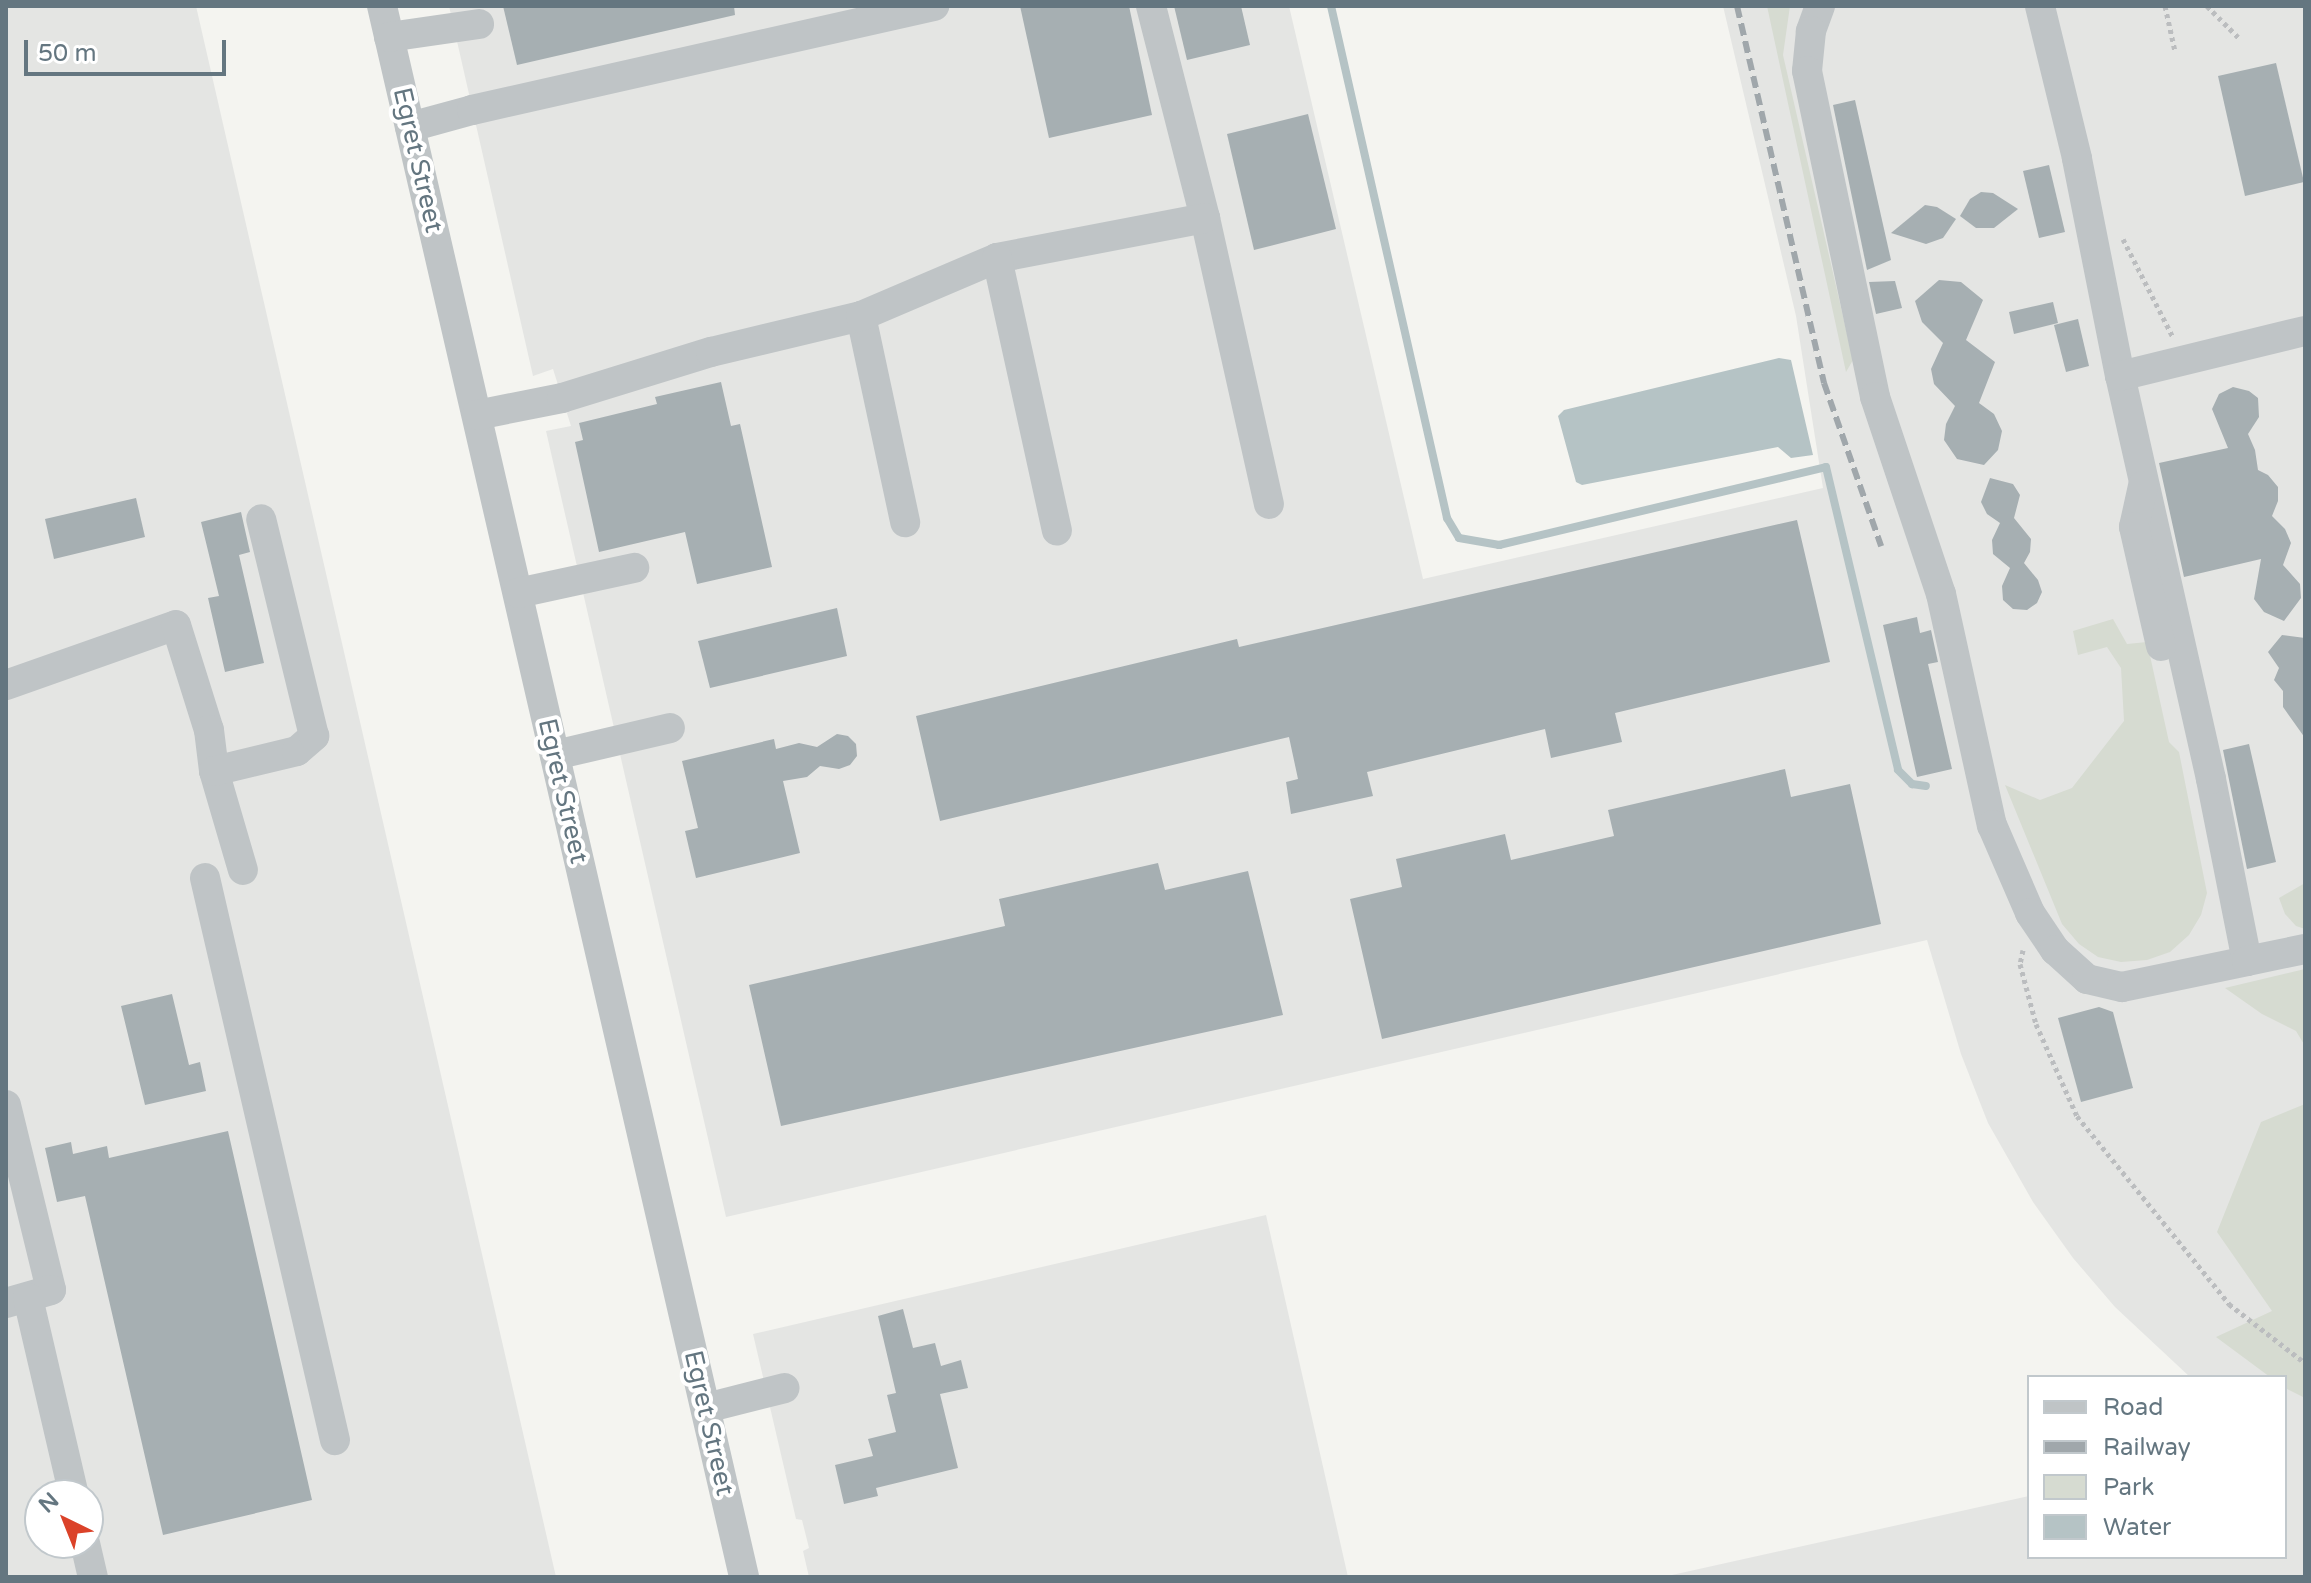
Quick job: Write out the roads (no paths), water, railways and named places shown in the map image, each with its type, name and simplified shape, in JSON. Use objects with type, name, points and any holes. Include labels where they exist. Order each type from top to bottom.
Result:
[{"type":"street","name":"Egret Street","points":[[382,6],[744,1577]]},
{"type":"street","points":[[410,127],[472,110],[934,6]]},
{"type":"street","points":[[1151,6],[1205,218],[1269,504]]},
{"type":"street","points":[[1820,6],[1811,31],[1807,71],[1875,397],[1941,594],[1992,825],[2030,913],[2055,950],[2087,979],[2122,987],[2305,949]]},
{"type":"street","points":[[2040,6],[2077,158],[2120,376],[2211,779],[2247,961]]},
{"type":"street","points":[[389,37],[479,24]]},
{"type":"street","points":[[477,415],[562,398],[711,352],[861,316],[997,258],[1205,218]]},
{"type":"street","points":[[997,258],[1057,530]]},
{"type":"street","points":[[861,316],[905,522]]},
{"type":"street","points":[[2120,376],[2305,331]]},
{"type":"street","points":[[214,771],[297,751],[314,736],[261,519]]},
{"type":"street","points":[[518,593],[634,568]]},
{"type":"street","points":[[6,685],[176,625],[209,730],[214,771],[243,870]]},
{"type":"street","points":[[555,755],[670,728]]},
{"type":"street","points":[[205,878],[335,1440]]},
{"type":"street","points":[[6,1105],[51,1290],[12,1301],[69,1479]]},
{"type":"street","points":[[706,1408],[785,1388]]},
{"type":"water","points":[[1779,358],[1791,360],[1813,455],[1791,458],[1778,447],[1582,485],[1576,482],[1558,416],[1564,410]]},
{"type":"waterway","points":[[1331,6],[1447,518],[1459,538],[1499,545],[1826,467],[1898,770],[1912,784],[1926,786]]},
{"type":"railway","points":[[1737,6],[1824,383],[1881,546]]}]
